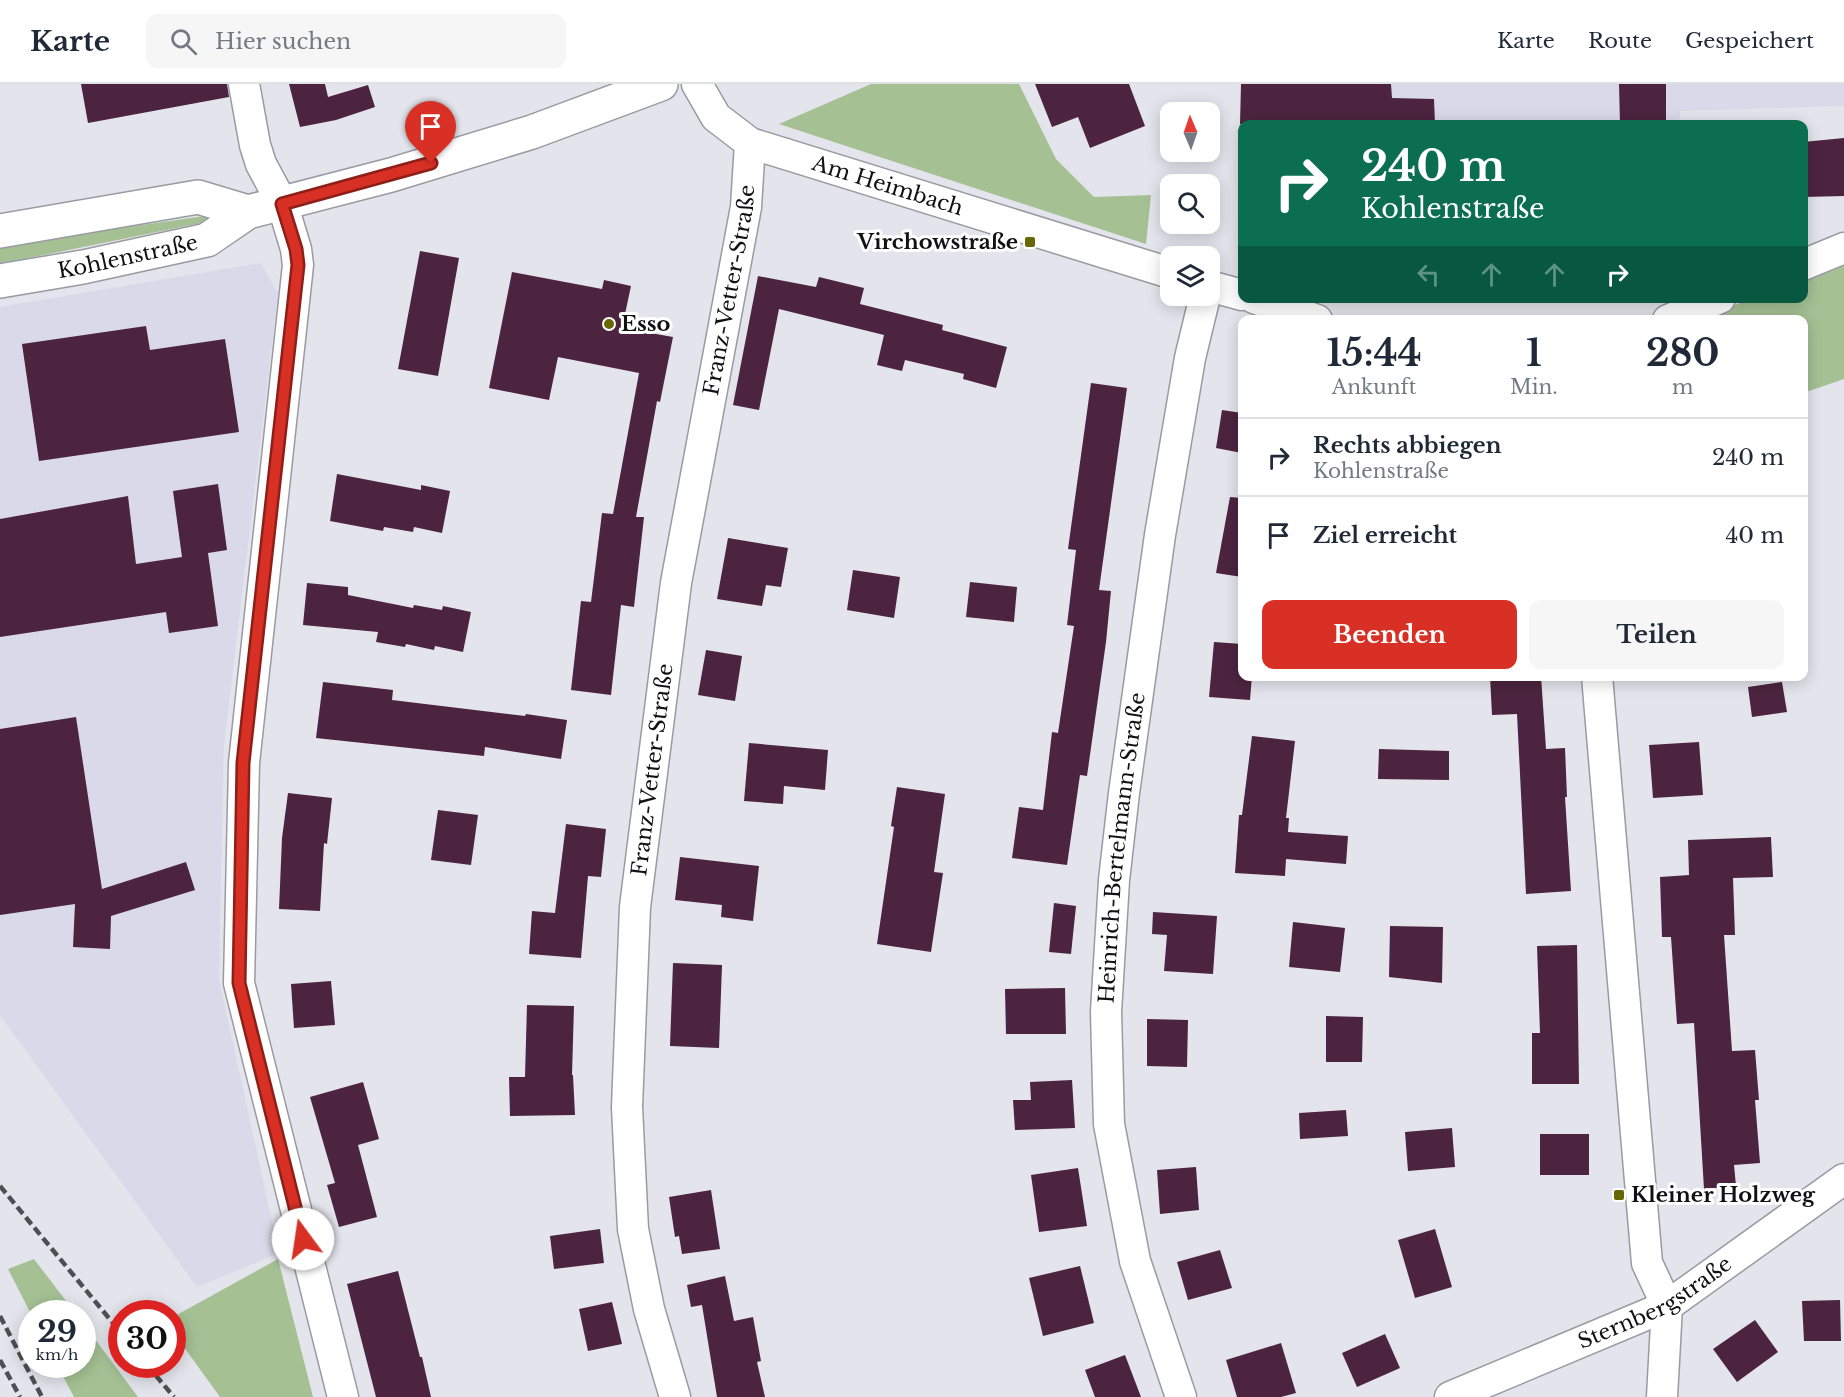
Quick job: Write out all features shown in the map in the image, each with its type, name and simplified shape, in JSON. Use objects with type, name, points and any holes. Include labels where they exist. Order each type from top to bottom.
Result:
[{"type":"main road","name":"Kohlenstraße","points":[[0,281],[83,267],[207,240],[248,212],[391,175],[532,132],[661,84]]},
{"type":"main road","name":"Kohlenstraße","points":[[0,231],[198,197],[248,212]]},
{"type":"street","points":[[244,84],[255,145],[261,164],[282,204],[296,249],[298,265],[243,763],[239,983],[343,1397]]},
{"type":"street","name":"Am Heimbach","points":[[697,84],[716,117],[750,143],[1160,270]]},
{"type":"street","name":"Franz-Vetter-Straße","points":[[675,1397],[649,1309],[633,1229],[627,1107],[635,907],[676,583],[746,207],[750,143]]},
{"type":"street","points":[[1808,263],[1844,248]]},
{"type":"street","points":[[1220,289],[1238,294]]},
{"type":"street","points":[[1268,303],[1303,315]]},
{"type":"street","points":[[1680,315],[1708,303]]},
{"type":"street","name":"Heinrich-Bertelmann-Straße","points":[[1181,1397],[1132,1250],[1109,1124],[1106,1012],[1114,880],[1128,762],[1162,523],[1190,358],[1203,306]]},
{"type":"street","points":[[1597,681],[1647,1263],[1667,1306],[1662,1397]]},
{"type":"street","name":"Sternbergstraße","points":[[1450,1397],[1667,1306],[1844,1179]]},
{"type":"shaded area","points":[[1267,84],[1844,84],[1844,106],[1680,111],[1679,120],[1267,120]]},
{"type":"shaded area","points":[[261,263],[278,293],[224,746],[219,979],[279,1253],[197,1287],[0,1015],[0,307]]},
{"type":"green space","points":[[871,84],[1019,84],[1056,159],[1094,197],[1151,195],[1146,244],[779,124]]},
{"type":"green space","points":[[212,215],[211,221],[0,264],[0,245]]},
{"type":"green space","points":[[1844,260],[1844,379],[1808,391],[1808,315],[1710,315],[1740,303],[1808,303],[1808,275]]},
{"type":"green space","points":[[34,1259],[65,1300],[24,1300],[8,1269]]},
{"type":"green space","points":[[278,1259],[313,1397],[220,1397],[186,1350],[186,1310]]},
{"type":"green space","points":[[96,1340],[108,1357],[108,1378],[124,1378],[138,1397],[74,1397],[64,1378],[96,1378]]},
{"type":"building","points":[[81,84],[227,84],[229,97],[88,123]]},
{"type":"building","points":[[289,84],[325,84],[328,97],[368,85],[375,107],[336,120],[300,127]]},
{"type":"building","points":[[1035,84],[1129,84],[1145,126],[1090,148],[1078,117],[1052,127]]},
{"type":"building","points":[[1241,84],[1391,84],[1392,98],[1434,99],[1435,120],[1240,120]]},
{"type":"building","points":[[1619,84],[1666,84],[1666,120],[1620,120]]},
{"type":"building","points":[[1844,138],[1844,196],[1808,197],[1808,142]]},
{"type":"building","points":[[420,251],[459,258],[438,376],[398,369]]},
{"type":"building","points":[[512,272],[602,289],[604,280],[631,286],[622,328],[673,337],[660,402],[657,401],[636,517],[644,517],[634,607],[621,605],[611,695],[571,690],[581,601],[591,602],[602,513],[613,514],[639,373],[558,357],[549,400],[489,388]]},
{"type":"building","points":[[758,276],[816,287],[819,277],[864,288],[860,304],[943,325],[942,330],[1007,347],[996,388],[963,379],[964,374],[905,360],[902,371],[877,365],[884,335],[779,309],[759,410],[733,405]]},
{"type":"building","points":[[146,326],[150,350],[225,339],[239,432],[39,461],[22,344]]},
{"type":"building","points":[[1091,383],[1127,388],[1099,590],[1111,591],[1106,642],[1087,776],[1080,775],[1067,865],[1012,858],[1019,807],[1043,810],[1052,732],[1058,733],[1074,626],[1067,625],[1076,550],[1068,549]]},
{"type":"building","points":[[1222,410],[1238,412],[1238,452],[1216,448]]},
{"type":"building","points":[[337,474],[421,490],[421,485],[450,491],[442,533],[414,527],[413,532],[384,527],[383,531],[330,521]]},
{"type":"building","points":[[218,484],[227,550],[208,553],[218,626],[169,633],[166,612],[0,637],[0,519],[128,496],[136,564],[182,557],[173,491]]},
{"type":"building","points":[[1230,497],[1238,498],[1238,576],[1216,573]]},
{"type":"building","points":[[728,538],[788,548],[781,587],[766,585],[762,606],[717,599]]},
{"type":"building","points":[[853,570],[900,577],[894,618],[847,610]]},
{"type":"building","points":[[970,582],[1017,587],[1014,622],[966,617]]},
{"type":"building","points":[[307,583],[348,587],[348,595],[413,608],[414,605],[442,610],[443,606],[471,612],[463,652],[435,646],[434,650],[406,644],[405,647],[376,642],[378,632],[303,625]]},
{"type":"building","points":[[1214,642],[1238,644],[1238,681],[1252,681],[1250,700],[1209,697]]},
{"type":"building","points":[[706,650],[742,656],[735,701],[698,695]]},
{"type":"building","points":[[1490,681],[1541,681],[1546,749],[1565,748],[1567,797],[1565,797],[1571,891],[1526,894],[1517,714],[1492,715]]},
{"type":"building","points":[[323,682],[393,690],[392,700],[567,720],[561,759],[485,747],[484,756],[316,738]]},
{"type":"building","points":[[1782,682],[1787,712],[1752,717],[1748,687]]},
{"type":"building","points":[[76,717],[102,889],[186,862],[195,890],[111,916],[110,949],[73,947],[75,904],[0,915],[0,729]]},
{"type":"building","points":[[1252,736],[1295,741],[1286,818],[1289,818],[1288,832],[1348,836],[1346,864],[1286,859],[1285,876],[1235,873],[1239,815],[1242,815]]},
{"type":"building","points":[[1699,742],[1703,795],[1653,798],[1649,745]]},
{"type":"building","points":[[749,743],[828,750],[825,790],[784,786],[783,804],[744,801]]},
{"type":"building","points":[[1379,749],[1449,751],[1449,780],[1378,779]]},
{"type":"building","points":[[897,787],[945,794],[934,872],[943,873],[931,952],[877,944],[894,827],[891,826]]},
{"type":"building","points":[[288,793],[332,798],[327,844],[324,843],[320,911],[279,909],[282,838]]},
{"type":"building","points":[[438,810],[478,815],[471,865],[431,860]]},
{"type":"building","points":[[566,824],[606,829],[601,877],[588,876],[581,958],[529,954],[532,911],[555,913]]},
{"type":"building","points":[[1771,837],[1773,877],[1733,878],[1735,935],[1724,935],[1732,1051],[1755,1050],[1759,1100],[1755,1100],[1760,1163],[1734,1165],[1736,1186],[1704,1189],[1694,1023],[1677,1024],[1671,937],[1662,937],[1660,877],[1689,875],[1688,840]]},
{"type":"building","points":[[680,857],[759,866],[753,921],[721,917],[722,905],[675,900]]},
{"type":"building","points":[[1054,903],[1076,906],[1071,954],[1049,952]]},
{"type":"building","points":[[1153,912],[1217,916],[1213,974],[1164,971],[1167,935],[1152,934]]},
{"type":"building","points":[[1293,922],[1345,928],[1340,972],[1289,967]]},
{"type":"building","points":[[1390,926],[1443,927],[1442,983],[1389,977]]},
{"type":"building","points":[[1577,945],[1579,1084],[1532,1084],[1532,1033],[1540,1033],[1537,946]]},
{"type":"building","points":[[673,963],[722,965],[719,1048],[670,1046]]},
{"type":"building","points":[[331,981],[335,1025],[294,1028],[291,984]]},
{"type":"building","points":[[1065,988],[1066,1034],[1006,1034],[1005,989]]},
{"type":"building","points":[[527,1005],[574,1006],[572,1075],[575,1115],[510,1116],[509,1077],[525,1077]]},
{"type":"building","points":[[1326,1016],[1363,1017],[1362,1062],[1326,1062]]},
{"type":"building","points":[[1147,1019],[1188,1020],[1187,1067],[1147,1066]]},
{"type":"building","points":[[1072,1080],[1075,1128],[1015,1130],[1013,1100],[1031,1100],[1030,1082]]},
{"type":"building","points":[[363,1082],[379,1139],[358,1145],[377,1217],[339,1227],[327,1185],[335,1183],[310,1097]]},
{"type":"building","points":[[1346,1110],[1348,1136],[1300,1139],[1299,1113]]},
{"type":"building","points":[[1452,1128],[1455,1167],[1408,1171],[1405,1132]]},
{"type":"building","points":[[1540,1134],[1589,1134],[1589,1175],[1540,1175]]},
{"type":"building","points":[[1196,1167],[1199,1210],[1160,1214],[1157,1170]]},
{"type":"building","points":[[1078,1168],[1087,1226],[1039,1232],[1031,1175]]},
{"type":"building","points":[[711,1190],[720,1249],[682,1254],[679,1236],[675,1237],[669,1197]]},
{"type":"building","points":[[600,1229],[604,1263],[554,1269],[550,1236]]},
{"type":"building","points":[[1435,1229],[1452,1287],[1415,1298],[1398,1240]]},
{"type":"building","points":[[1220,1250],[1232,1288],[1188,1300],[1177,1262]]},
{"type":"building","points":[[1080,1266],[1094,1323],[1043,1336],[1029,1278]]},
{"type":"building","points":[[398,1271],[431,1397],[376,1397],[347,1284]]},
{"type":"building","points":[[725,1276],[734,1321],[753,1317],[761,1361],[757,1362],[765,1397],[717,1397],[702,1305],[691,1307],[687,1285]]},
{"type":"building","points":[[1840,1300],[1841,1341],[1804,1341],[1802,1301]]},
{"type":"building","points":[[612,1302],[622,1344],[588,1351],[579,1309]]},
{"type":"building","points":[[1755,1320],[1778,1352],[1737,1382],[1713,1349]]},
{"type":"building","points":[[1385,1334],[1400,1368],[1357,1387],[1342,1353]]},
{"type":"building","points":[[1281,1343],[1296,1393],[1281,1397],[1237,1397],[1226,1360]]},
{"type":"building","points":[[1125,1355],[1141,1397],[1095,1397],[1085,1370]]},
{"type":"railway","points":[[0,1186],[108,1317]]},
{"type":"railway","points":[[0,1316],[42,1397]]},
{"type":"railway","points":[[0,1360],[20,1397]]},
{"type":"railway","points":[[158,1378],[174,1397]]},
{"type":"place","name":"Virchowstraße","points":[[1030,242]]},
{"type":"place","name":"Esso","points":[[609,324]]},
{"type":"place","name":"Kleiner Holzweg","points":[[1619,1195]]},
{"type":"route","points":[[303,1239],[239,983],[243,763],[298,265],[296,249],[282,204],[431,163]]}]
